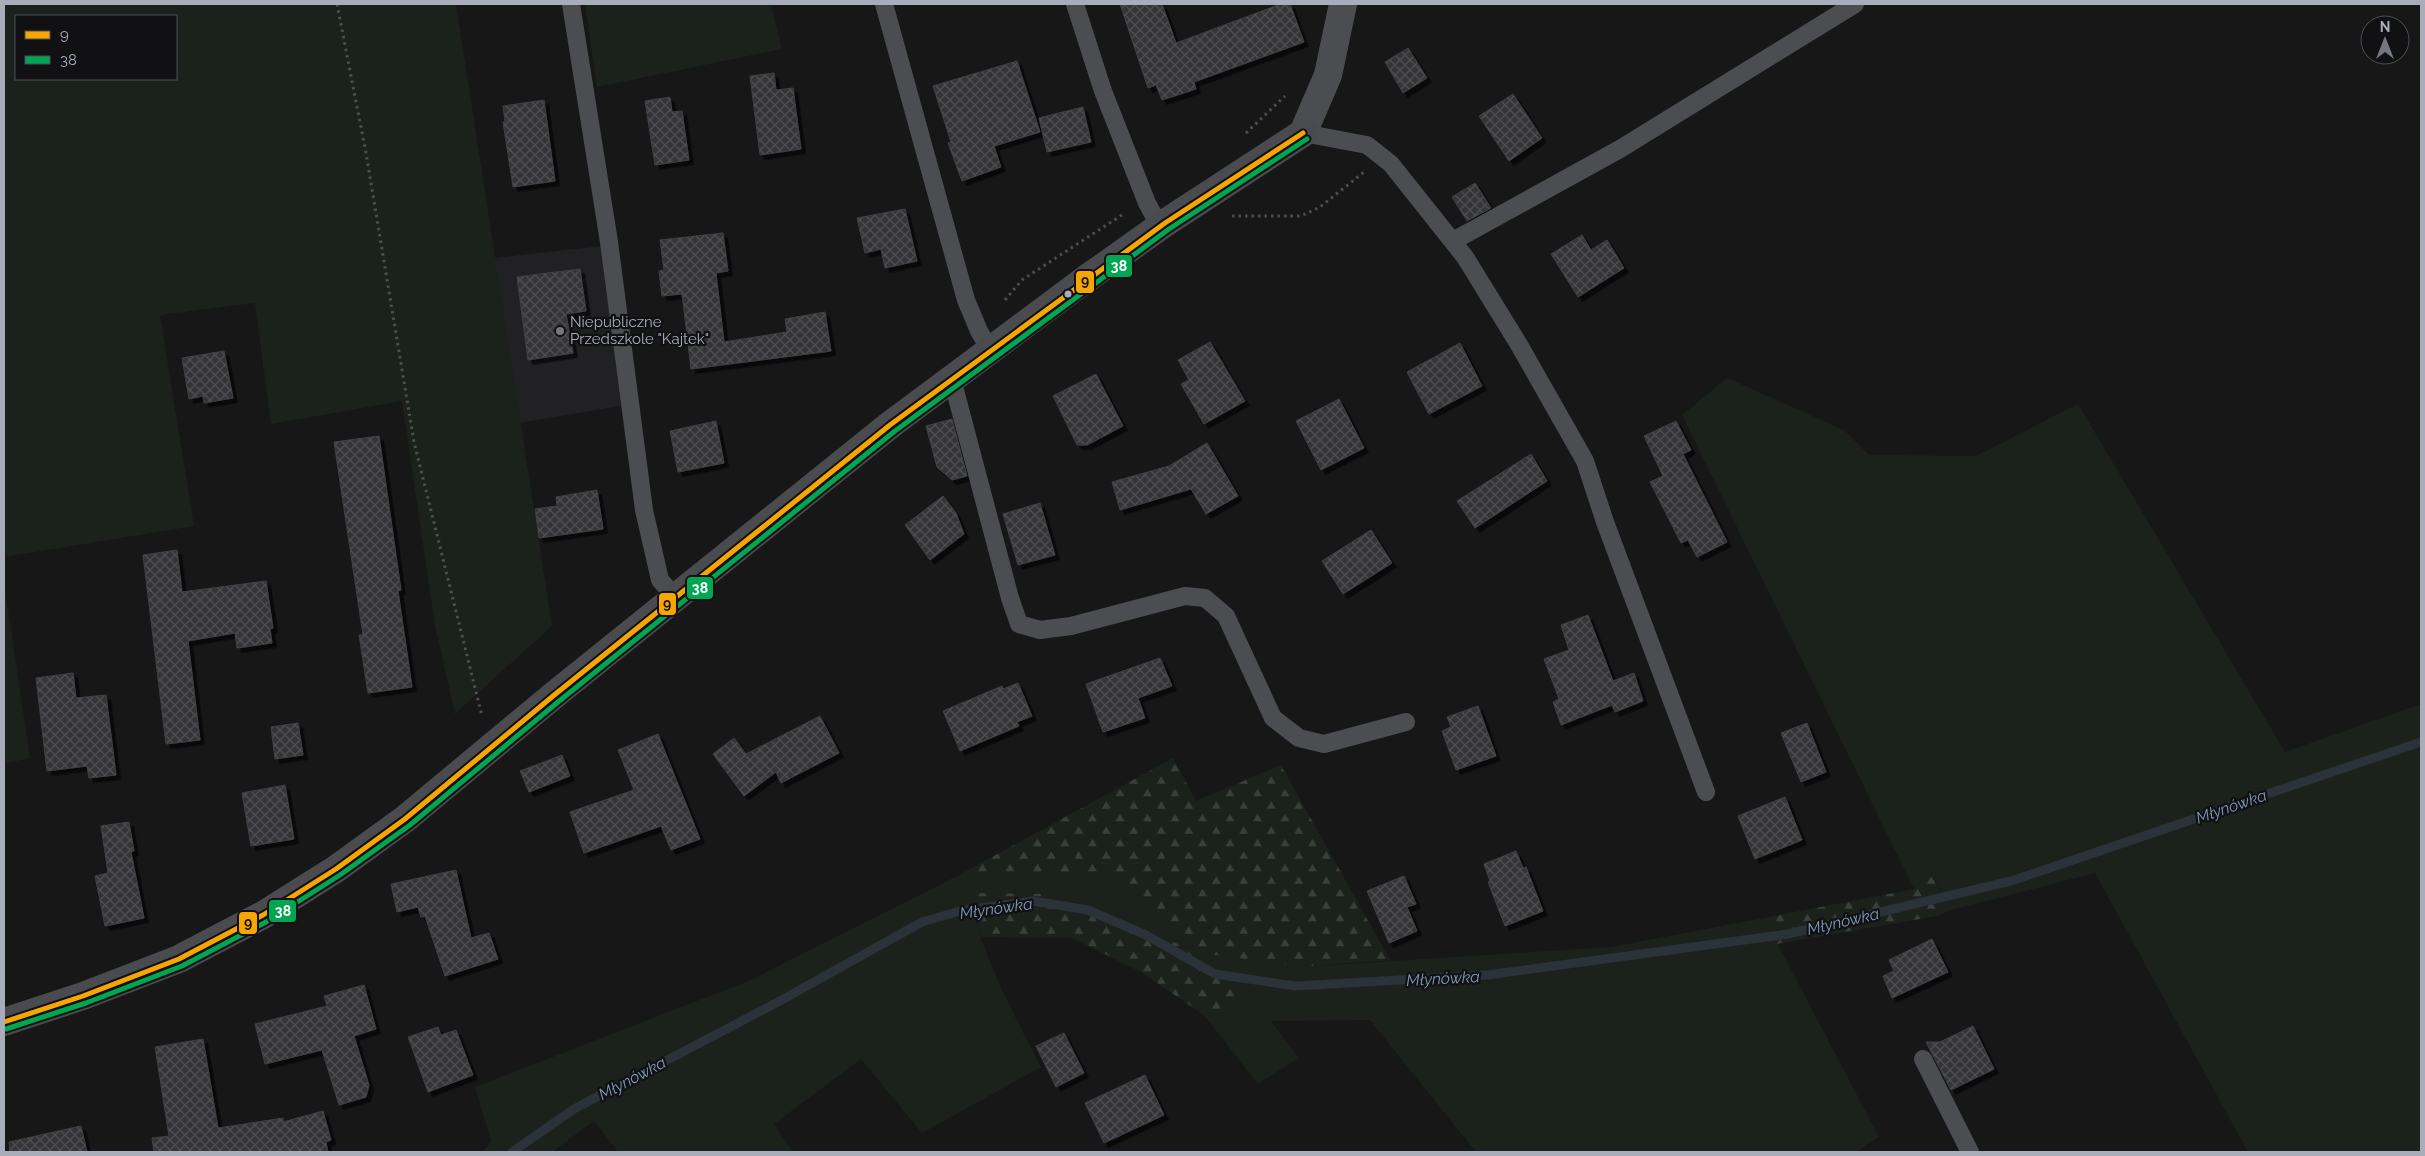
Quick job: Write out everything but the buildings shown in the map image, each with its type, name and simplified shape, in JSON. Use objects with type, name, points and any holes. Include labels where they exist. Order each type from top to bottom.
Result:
[{"type":"street","points":[[4,1022],[83,996],[179,958],[263,915],[336,869],[405,819],[841,462],[990,350],[1160,227],[1303,133],[1328,75],[1343,4]]},
{"type":"lane","points":[[571,4],[609,242],[644,510],[660,580],[676,598]]},
{"type":"lane","points":[[884,4],[966,300],[979,331],[990,350]]},
{"type":"lane","points":[[1075,4],[1103,91],[1146,203],[1160,227]]},
{"type":"lane","points":[[1453,241],[1620,149],[1854,4]]},
{"type":"lane","points":[[1303,133],[1368,145],[1391,164],[1465,257],[1518,343],[1585,461],[1605,522],[1706,792]]},
{"type":"lane","points":[[952,379],[1010,598],[1020,624],[1040,630],[1071,626],[1186,596],[1205,598],[1226,616],[1272,718],[1299,738],[1324,744],[1406,722]]},
{"type":"lane","points":[[1923,1059],[1970,1152]]},
{"type":"path","points":[[337,4],[366,153],[414,442],[484,725],[492,748]]},
{"type":"shaded area","name":"Niepubliczne Przedszkole \"Kajtek\"","points":[[602,246],[625,405],[520,423],[494,258]]},
{"type":"green space","points":[[4,4],[456,4],[552,626],[455,714],[435,625],[402,401],[271,424],[255,303],[160,315],[194,526],[4,557]]},
{"type":"green space","points":[[585,4],[771,4],[782,49],[597,87]]},
{"type":"green space","points":[[1727,378],[1844,430],[1869,455],[1976,456],[2078,404],[2285,752],[2421,704],[2421,1152],[2248,1152],[2095,873],[1951,910],[1931,873],[1914,889],[1682,415]]},
{"type":"green space","points":[[4,583],[30,758],[4,764]]},
{"type":"green space","points":[[1173,758],[1196,801],[1281,765],[1390,960],[1299,967],[1202,953],[1249,999],[1204,1015],[1141,972],[1072,938],[981,937],[970,893],[1049,894],[1199,952],[1116,876],[961,874]]},
{"type":"green space","points":[[1930,873],[1951,910],[1937,916],[1777,944],[1764,918],[1914,889]]},
{"type":"green space","points":[[961,874],[1116,876],[1201,952],[1299,967],[1611,947],[1764,918],[1879,1137],[1856,1152],[1476,1152],[1370,1020],[1271,1021],[1299,1058],[1258,1084],[1204,1015],[1248,999],[1201,953],[1049,894],[971,893],[981,937],[989,959],[1009,1004],[1041,1067],[922,1133],[861,1059],[774,1124],[793,1152],[618,1152],[594,1121],[552,1152],[483,1152],[491,1141],[475,1087],[751,980]]},
{"type":"waterway","name":"Młynówka","points":[[512,1152],[574,1109],[778,1002],[922,922],[964,910],[1033,901],[1088,910],[1146,935],[1215,974],[1295,986],[1487,975],[1788,934],[2011,881],[2421,742]]},
{"type":"transit line","name":"9","points":[[4,1022],[83,996],[179,959],[263,915],[336,869],[405,819],[553,696],[890,425],[1165,223],[1303,133]]},
{"type":"transit line","name":"38","points":[[6,1029],[86,1003],[182,966],[266,922],[340,875],[410,825],[558,702],[895,431],[1169,229],[1307,139]]},
{"type":"place","name":"Niepubliczne Przedszkole \"Kajtek\"","points":[[560,331]]}]
